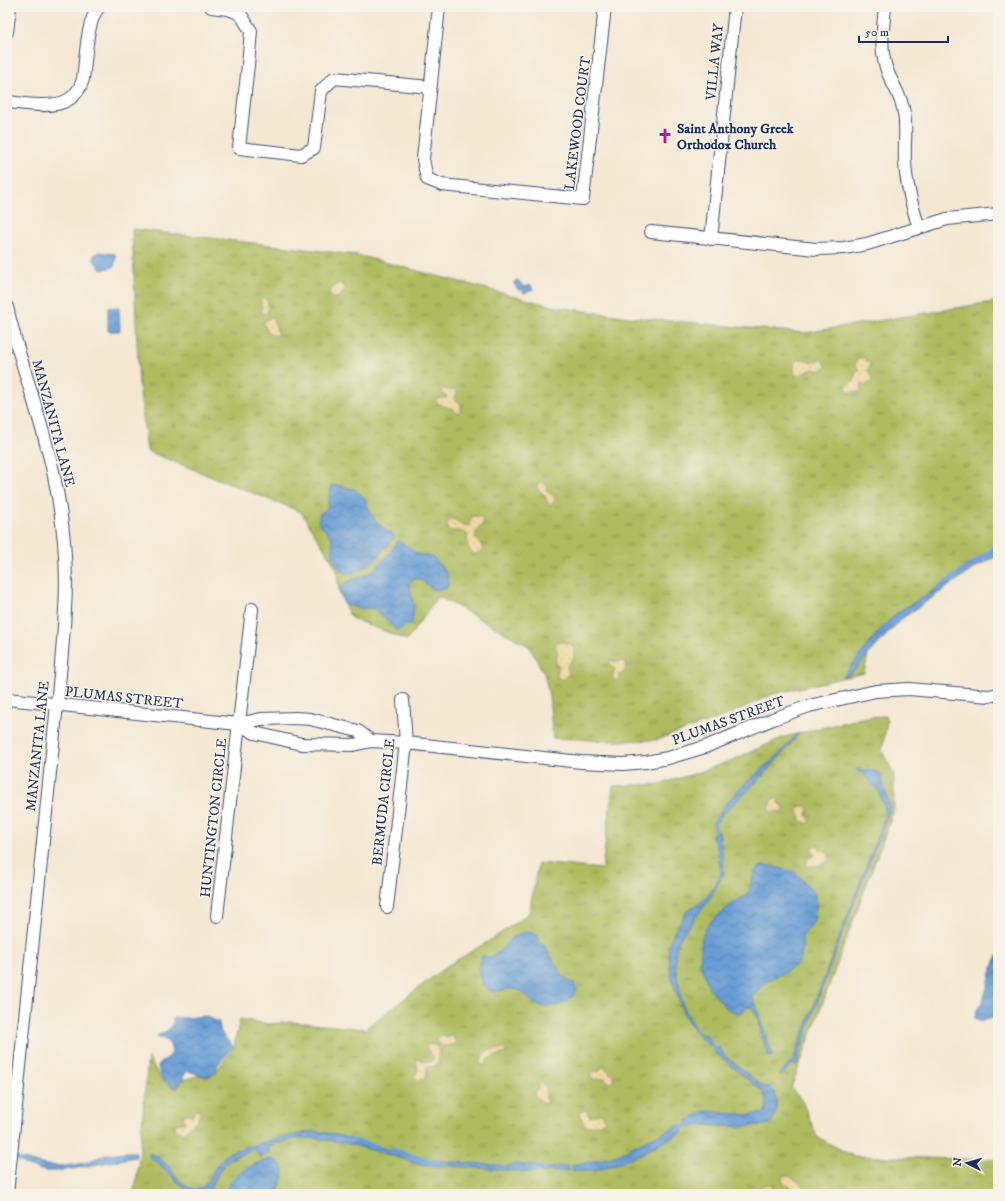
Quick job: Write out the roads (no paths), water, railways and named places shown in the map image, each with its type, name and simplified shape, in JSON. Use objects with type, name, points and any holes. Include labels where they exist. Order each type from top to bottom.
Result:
[{"type":"street","points":[[7,32],[10,7]]},
{"type":"street","points":[[7,102],[55,105],[64,103],[75,96],[81,88],[83,79],[90,22],[99,7]]},
{"type":"street","points":[[211,7],[228,9],[241,15],[251,32],[239,148],[301,155],[314,148],[321,90],[334,78],[430,88]]},
{"type":"street","name":"LAKEWOOD COURT","points":[[439,7],[423,159],[427,179],[442,185],[583,199],[605,7]]},
{"type":"street","name":"VILLA WAY","points":[[712,239],[735,7]]},
{"type":"street","points":[[885,7],[882,43],[883,58],[888,74],[899,95],[904,112],[906,130],[905,161],[907,182],[919,228]]},
{"type":"street","points":[[651,232],[823,249],[844,248],[867,244],[947,219],[998,214]]},
{"type":"street","name":"MANZANITA LANE","points":[[7,307],[54,476],[62,525],[66,580],[66,608],[57,705],[8,1194]]},
{"type":"street","name":"HUNTINGTON CIRCLE","points":[[217,916],[252,609]]},
{"type":"street","name":"PLUMAS STREET","points":[[238,724],[255,733],[302,744],[353,745],[371,741],[406,743],[581,762],[623,764],[668,758],[705,747],[809,706],[876,692],[910,689],[989,696],[998,694]]},
{"type":"street","name":"PLUMAS STREET","points":[[7,699],[238,724],[261,719],[310,719],[358,731],[371,741]]},
{"type":"street","name":"BERMUDA CIRCLE","points":[[387,907],[406,743],[403,700]]},
{"type":"water","points":[[100,252],[115,254],[114,267],[101,270],[94,260],[94,255]]},
{"type":"water","points":[[517,280],[524,287],[531,285],[533,290],[524,293],[521,290],[518,290],[514,284]]},
{"type":"water","points":[[119,307],[120,331],[108,331],[108,308]]},
{"type":"water","points":[[332,485],[355,489],[365,499],[375,521],[395,537],[374,560],[361,569],[346,574],[338,566],[334,558],[332,538],[318,522],[320,514],[327,508]]},
{"type":"water","points":[[398,541],[409,547],[417,554],[433,557],[446,572],[449,582],[447,588],[442,590],[435,590],[420,579],[415,579],[409,583],[414,606],[412,623],[396,631],[374,608],[360,609],[344,604],[340,588],[349,581],[364,576],[376,568]]},
{"type":"water","points":[[998,548],[998,556],[976,567],[900,620],[852,673],[843,677],[878,632],[899,611],[929,594],[973,563]]},
{"type":"water","points":[[799,733],[772,766],[721,816],[717,822],[715,820],[729,800],[780,753]]},
{"type":"water","points":[[858,769],[880,773],[890,807],[889,811],[822,988],[798,1058],[799,1063],[792,1065],[781,1076],[778,1075],[793,1060],[885,816],[885,809],[879,791],[862,773],[856,770]]},
{"type":"water","points":[[719,832],[724,874],[707,903],[681,936],[676,948],[675,967],[683,1005],[694,1027],[699,1033],[704,1035],[706,1034],[712,1043],[709,1046],[700,1039],[700,1036],[693,1030],[683,1013],[671,976],[668,946],[674,932],[687,911],[699,904],[705,898],[714,887],[721,872],[716,844],[712,838],[713,833]]},
{"type":"water","points":[[764,865],[793,871],[814,892],[817,902],[814,921],[802,937],[803,947],[800,961],[788,970],[768,981],[757,991],[753,998],[773,1056],[771,1058],[768,1056],[756,1015],[752,1008],[748,1007],[738,1013],[727,1009],[709,988],[700,963],[702,938],[705,929],[709,923],[733,903],[747,895],[755,871]]},
{"type":"water","points":[[525,932],[535,933],[562,975],[574,983],[577,990],[566,1002],[548,1007],[537,1005],[524,993],[518,990],[512,989],[492,991],[487,989],[484,985],[478,969],[482,956],[491,957],[505,947],[510,939]]},
{"type":"water","points":[[998,955],[998,1017],[979,1021],[975,1018],[976,1012],[984,998]]},
{"type":"water","points":[[205,1016],[219,1022],[221,1033],[233,1046],[217,1066],[216,1073],[206,1077],[188,1071],[177,1089],[169,1085],[161,1077],[158,1065],[172,1054],[171,1047],[168,1042],[157,1036],[164,1033],[172,1025],[174,1018]]},
{"type":"water","points":[[718,1046],[725,1056],[758,1082],[760,1086],[770,1087],[775,1092],[777,1109],[770,1124],[743,1127],[699,1125],[691,1128],[687,1121],[700,1113],[709,1111],[747,1115],[765,1113],[766,1101],[764,1093],[713,1051]]},
{"type":"water","points":[[681,1125],[683,1132],[632,1158],[595,1171],[573,1171],[572,1165],[616,1156],[639,1143]]},
{"type":"water","points":[[314,1131],[334,1134],[425,1160],[499,1165],[508,1167],[514,1164],[551,1168],[568,1166],[570,1171],[528,1172],[454,1166],[423,1166],[397,1157],[345,1143],[301,1138],[269,1145],[269,1152],[260,1158],[256,1150],[244,1153],[234,1158],[225,1164],[221,1169],[207,1194],[190,1194],[156,1161],[149,1157],[149,1153],[157,1156],[185,1185],[200,1189],[207,1182],[219,1162],[230,1152],[274,1139]]},
{"type":"water","points":[[136,1152],[136,1157],[61,1171],[45,1171],[24,1165],[24,1159],[46,1165],[64,1166],[85,1163],[107,1154]]},
{"type":"water","points":[[273,1159],[279,1162],[284,1170],[283,1179],[276,1194],[224,1194],[230,1183],[238,1174],[255,1164]]},
{"type":"waterway","points":[[938,588],[998,545]]},
{"type":"waterway","points":[[716,837],[714,823],[718,818]]},
{"type":"waterway","points":[[709,1042],[718,1052]]},
{"type":"waterway","points":[[679,1128],[692,1123]]},
{"type":"waterway","points":[[352,1140],[378,1146]]},
{"type":"waterway","points":[[391,1149],[424,1159],[438,1161]]},
{"type":"waterway","points":[[13,1156],[27,1164]]},
{"type":"place","name":"Saint Anthony Greek Orthodox Church","points":[[665,136]]}]
